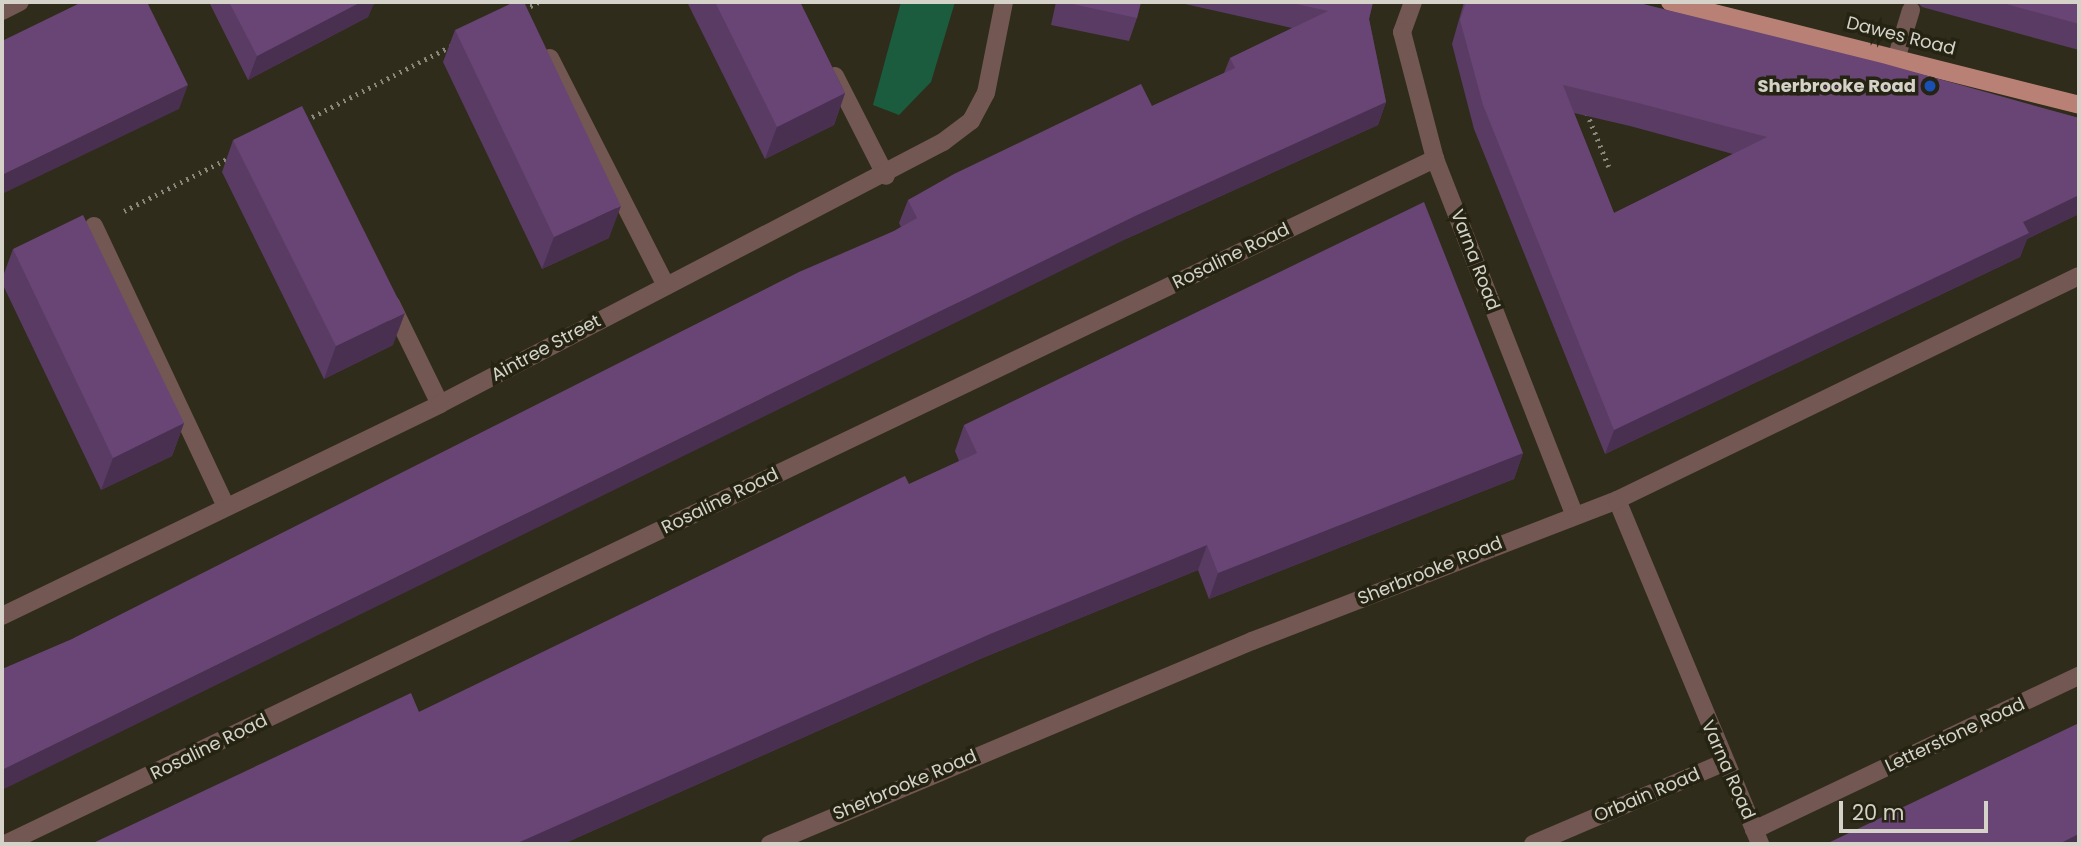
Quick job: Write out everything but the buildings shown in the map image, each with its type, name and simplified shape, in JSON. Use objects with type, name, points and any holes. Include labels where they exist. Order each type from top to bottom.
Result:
[{"type":"main road","name":"Dawes Road","points":[[1670,2],[1897,56],[2079,105]]},
{"type":"street","points":[[2,11],[20,2]]},
{"type":"street","name":"Aintree Street","points":[[3,613],[440,404],[666,286],[886,176],[971,121],[986,93],[1004,2]]},
{"type":"street","name":"Varna Road","points":[[1413,2],[1402,32],[1434,159],[1574,513]]},
{"type":"street","points":[[1897,56],[1911,10]]},
{"type":"street","points":[[543,45],[666,286]]},
{"type":"street","points":[[823,51],[886,176]]},
{"type":"street","name":"Rosaline Road","points":[[5,844],[1434,159]]},
{"type":"street","points":[[94,226],[226,507]]},
{"type":"street","name":"Sherbrooke Road","points":[[771,844],[936,771],[1574,513],[1617,500],[2079,276]]},
{"type":"street","points":[[380,281],[440,404]]},
{"type":"street","name":"Varna Road","points":[[1617,500],[1723,762],[1757,837]]},
{"type":"street","name":"Letterstone Road","points":[[1757,837],[2079,676]]},
{"type":"street","name":"Orbain Road","points":[[1533,844],[1723,762]]},
{"type":"path","points":[[512,15],[539,2]]},
{"type":"path","points":[[302,121],[463,40]]},
{"type":"path","points":[[1587,101],[1609,167]]},
{"type":"path","points":[[94,226],[241,152]]},
{"type":"green space","points":[[901,2],[955,2],[931,82],[899,115],[873,105]]},
{"type":"place","name":"Sherbrooke Road","points":[[1930,86]]}]
